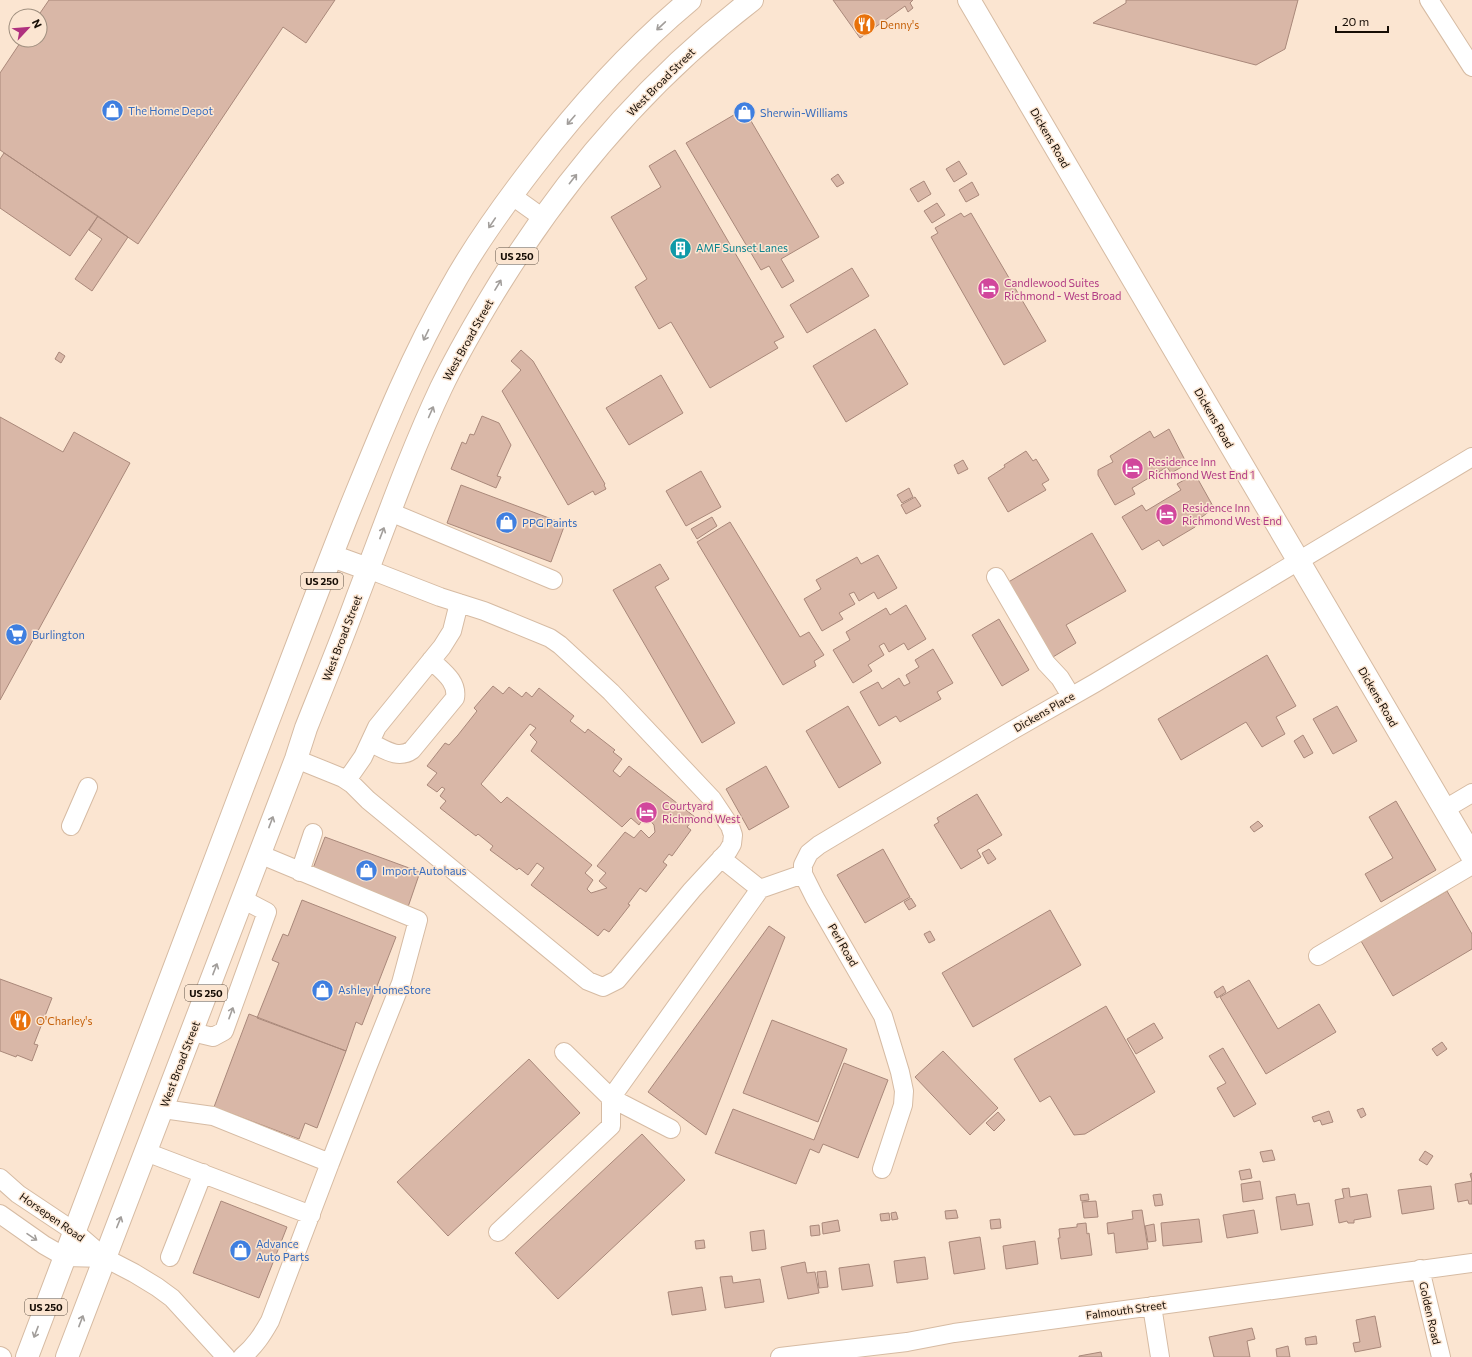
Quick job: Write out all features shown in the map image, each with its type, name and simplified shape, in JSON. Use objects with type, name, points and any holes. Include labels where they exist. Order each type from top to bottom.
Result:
[{"type":"main road","name":"US 250","points":[[27,1357],[332,556],[388,414],[426,334],[460,272],[511,195],[550,145],[596,91],[635,51],[690,0]]},
{"type":"main road","name":"West Broad Street","points":[[67,1357],[163,1109],[306,728],[417,443],[442,386],[501,280],[543,218],[584,164],[633,108],[700,43],[752,0]]},
{"type":"main road","name":"Dickens Road","points":[[969,0],[1472,856]]},
{"type":"main road","points":[[332,556],[368,569]]},
{"type":"street","points":[[1429,0],[1472,67]]},
{"type":"street","points":[[511,195],[543,218]]},
{"type":"street","name":"Dickens Place","points":[[803,874],[803,865],[805,860],[809,853],[819,845],[1472,457]]},
{"type":"street","points":[[390,512],[553,580]]},
{"type":"street","points":[[296,758],[347,780],[368,800],[588,981],[603,987],[617,980],[732,844],[733,835],[730,826],[712,799],[611,692],[569,653],[550,638],[484,611],[368,569]]},
{"type":"street","points":[[996,577],[1046,663],[1060,678],[1071,696]]},
{"type":"street","points":[[347,780],[363,757],[378,727],[452,631],[459,603]]},
{"type":"street","points":[[371,743],[396,754],[402,755],[407,753],[412,750],[455,698],[456,691],[451,680],[431,660]]},
{"type":"street","points":[[71,826],[88,787]]},
{"type":"street","points":[[1444,809],[1472,792]]},
{"type":"street","points":[[300,872],[313,833]]},
{"type":"street","points":[[242,1357],[254,1347],[270,1321],[366,1068],[401,983],[418,920],[259,854]]},
{"type":"street","points":[[721,858],[760,889]]},
{"type":"street","points":[[1318,956],[1472,865]]},
{"type":"street","points":[[498,1232],[611,1126],[611,1098],[760,889],[803,874]]},
{"type":"street","name":"Perl Road","points":[[803,874],[815,898],[883,1016],[900,1072],[904,1091],[903,1106],[882,1169]]},
{"type":"street","points":[[192,1032],[213,1037],[224,1031],[266,912],[242,900]]},
{"type":"street","points":[[564,1052],[611,1098],[671,1129]]},
{"type":"street","points":[[163,1109],[213,1116],[330,1163]]},
{"type":"street","points":[[146,1152],[311,1215]]},
{"type":"street","points":[[170,1257],[203,1173]]},
{"type":"street","name":"Horsepen Road","points":[[0,1178],[18,1194],[75,1232],[105,1258]]},
{"type":"street","name":"Horsepen Road","points":[[0,1214],[38,1241],[65,1257],[105,1258]]},
{"type":"street","points":[[105,1258],[134,1273],[172,1298],[226,1357]]},
{"type":"street","name":"Falmouth Street","points":[[780,1357],[878,1351],[1152,1306],[1472,1263]]},
{"type":"street","name":"Golden Road","points":[[1420,1269],[1441,1357]]},
{"type":"street","points":[[1152,1306],[1160,1357]]},
{"type":"building","name":"The Home Depot","points":[[49,0],[335,0],[306,43],[283,27],[138,244],[0,150],[0,73],[17,48],[48,48],[48,8],[44,8]]},
{"type":"building","name":"Denny's","points":[[833,0],[913,0],[910,3],[913,8],[908,12],[905,6],[860,38]]},
{"type":"building","points":[[1126,0],[1298,0],[1285,49],[1256,65],[1093,23],[1126,3]]},
{"type":"building","points":[[744,109],[819,237],[781,259],[794,281],[782,288],[769,266],[761,270],[686,143]]},
{"type":"building","name":"AMF Sunset Lanes","points":[[675,150],[784,337],[774,342],[778,348],[710,388],[671,322],[659,329],[635,287],[647,279],[611,217],[661,187],[649,166]]},
{"type":"building","points":[[4,153],[98,216],[70,256],[0,208],[0,159]]},
{"type":"building","points":[[959,161],[967,174],[954,182],[946,169]]},
{"type":"building","points":[[838,174],[844,183],[837,187],[831,179]]},
{"type":"building","points":[[924,181],[931,194],[918,202],[910,189]]},
{"type":"building","points":[[972,182],[979,195],[966,202],[959,190]]},
{"type":"building","points":[[937,203],[945,215],[932,223],[924,211]]},
{"type":"building","name":"Candlewood Suites Richmond - West Broad","points":[[961,213],[964,217],[971,213],[1046,341],[1004,365],[931,237],[938,233],[935,228]]},
{"type":"building","points":[[98,216],[128,237],[92,291],[75,279],[102,239],[89,230]]},
{"type":"building","points":[[852,268],[869,296],[807,333],[790,305]]},
{"type":"building","points":[[875,329],[908,384],[846,422],[813,366]]},
{"type":"building","points":[[521,350],[533,361],[605,484],[606,489],[595,495],[593,491],[568,505],[502,391],[521,370],[511,361]]},
{"type":"building","points":[[59,352],[65,356],[61,363],[55,359]]},
{"type":"building","points":[[661,375],[683,413],[629,445],[606,408]]},
{"type":"building","points":[[482,416],[499,423],[511,445],[497,476],[501,477],[496,488],[451,469],[462,442],[466,444],[470,434],[474,435]]},
{"type":"building","points":[[0,417],[63,452],[74,432],[130,463],[0,700]]},
{"type":"building","name":"Residence Inn Richmond West End 1","points":[[1169,429],[1187,464],[1171,473],[1167,467],[1132,488],[1135,494],[1115,505],[1098,475],[1098,470],[1113,462],[1110,456],[1150,431],[1154,438]]},
{"type":"building","points":[[1026,451],[1033,461],[1036,459],[1049,480],[1042,484],[1046,490],[1008,512],[988,478],[1005,467],[1004,465]]},
{"type":"building","points":[[963,460],[968,469],[958,474],[954,465]]},
{"type":"building","points":[[701,471],[721,507],[686,526],[666,491]]},
{"type":"building","name":"Residence Inn Richmond West End","points":[[1195,474],[1214,508],[1195,522],[1195,527],[1163,546],[1159,540],[1142,550],[1122,517],[1142,505],[1146,511],[1181,490],[1177,484]]},
{"type":"building","name":"PPG Paints","points":[[461,485],[565,524],[551,562],[447,523]]},
{"type":"building","points":[[909,488],[913,497],[902,503],[897,495]]},
{"type":"building","points":[[915,497],[921,506],[906,514],[901,505]]},
{"type":"building","points":[[712,517],[717,526],[697,539],[691,529]]},
{"type":"building","points":[[730,522],[800,637],[809,632],[824,655],[814,661],[816,666],[783,685],[697,542]]},
{"type":"building","points":[[1092,533],[1126,591],[1066,625],[1076,643],[1048,660],[1005,584]]},
{"type":"building","points":[[878,555],[897,588],[878,599],[874,592],[859,601],[854,592],[849,594],[855,604],[839,613],[843,619],[822,631],[804,599],[821,589],[816,580],[857,557],[861,564]]},
{"type":"building","points":[[660,564],[669,579],[655,587],[735,723],[702,743],[613,590]]},
{"type":"building","points":[[906,605],[926,639],[908,650],[904,643],[889,652],[884,643],[879,646],[884,655],[868,665],[872,671],[853,683],[833,650],[850,640],[846,632],[886,608],[890,615]]},
{"type":"building","points":[[999,619],[1029,670],[1002,686],[972,635]]},
{"type":"building","points":[[933,649],[953,683],[937,692],[941,699],[900,722],[896,716],[879,726],[860,692],[878,682],[882,689],[899,678],[904,686],[910,683],[906,675],[919,667],[915,660]]},
{"type":"building","points":[[1267,655],[1296,706],[1276,717],[1285,734],[1262,747],[1246,722],[1181,760],[1158,719]]},
{"type":"building","name":"Courtyard Richmond West","points":[[493,686],[503,694],[509,687],[522,697],[526,692],[532,697],[539,688],[574,716],[570,721],[585,733],[588,729],[615,750],[613,752],[622,759],[613,771],[620,777],[629,766],[695,817],[687,827],[691,830],[672,856],[669,854],[663,862],[667,865],[646,892],[640,888],[628,904],[630,905],[609,932],[604,929],[598,936],[531,885],[544,868],[537,863],[528,875],[519,868],[517,870],[490,850],[493,846],[478,834],[476,836],[440,808],[446,801],[440,796],[445,789],[442,787],[437,792],[427,785],[437,773],[427,766],[445,743],[449,745],[458,735],[477,711],[474,708]],"holes":[[[530,724],[536,728],[530,735],[537,742],[531,751],[622,827],[631,818],[639,825],[645,815],[654,825],[655,832],[649,838],[641,830],[634,838],[625,832],[597,866],[606,873],[599,881],[607,888],[591,893],[587,889],[593,880],[585,873],[592,865],[507,797],[501,803],[481,784]]]},
{"type":"building","points":[[848,706],[881,763],[839,788],[806,731]]},
{"type":"building","points":[[1337,706],[1357,741],[1333,754],[1313,719]]},
{"type":"building","points":[[1303,735],[1313,753],[1304,758],[1294,741]]},
{"type":"building","points":[[766,766],[789,807],[749,830],[726,789]]},
{"type":"building","points":[[977,794],[1002,835],[977,850],[981,857],[961,869],[934,825],[939,822],[937,818]]},
{"type":"building","points":[[1396,801],[1436,870],[1381,902],[1365,874],[1393,858],[1369,817]]},
{"type":"building","points":[[1258,821],[1263,826],[1254,832],[1250,827]]},
{"type":"building","name":"Import Autohaus","points":[[325,837],[420,872],[408,907],[312,871]]},
{"type":"building","points":[[883,849],[910,897],[865,923],[837,875]]},
{"type":"building","points":[[989,849],[996,859],[988,864],[982,853]]},
{"type":"building","points":[[1447,891],[1472,934],[1472,949],[1393,996],[1361,941]]},
{"type":"building","points":[[911,898],[916,906],[909,910],[904,902]]},
{"type":"building","name":"Ashley HomeStore","points":[[302,900],[396,937],[362,1025],[356,1022],[346,1051],[257,1018],[279,963],[272,960],[283,934],[288,936]]},
{"type":"building","points":[[1050,910],[1081,965],[973,1027],[942,973]]},
{"type":"building","points":[[769,926],[785,937],[706,1135],[648,1092]]},
{"type":"building","points":[[930,931],[935,940],[929,943],[924,934]]},
{"type":"building","name":"O'Charley's","points":[[0,979],[52,998],[34,1044],[38,1045],[32,1061],[17,1055],[16,1057],[0,1051]]},
{"type":"building","points":[[1249,980],[1278,1029],[1319,1004],[1336,1032],[1266,1074],[1220,997]]},
{"type":"building","points":[[1223,986],[1226,992],[1217,998],[1214,992]]},
{"type":"building","points":[[1106,1006],[1155,1092],[1085,1134],[1074,1135],[1050,1096],[1040,1102],[1014,1059]]},
{"type":"building","points":[[249,1014],[346,1051],[317,1128],[305,1123],[299,1139],[214,1107]]},
{"type":"building","points":[[772,1020],[847,1049],[818,1122],[743,1093]]},
{"type":"building","points":[[1154,1023],[1163,1038],[1136,1054],[1127,1039]]},
{"type":"building","points":[[1442,1042],[1447,1049],[1437,1056],[1432,1049]]},
{"type":"building","points":[[1223,1048],[1256,1104],[1234,1117],[1217,1088],[1226,1083],[1209,1056]]},
{"type":"building","points":[[943,1051],[998,1108],[970,1135],[915,1077]]},
{"type":"building","points":[[529,1059],[580,1113],[448,1236],[397,1182]]},
{"type":"building","points":[[844,1063],[888,1080],[858,1158],[823,1144],[819,1153],[810,1149],[796,1184],[715,1153],[733,1109],[814,1140]]},
{"type":"building","points":[[1363,1108],[1366,1115],[1361,1118],[1357,1110]]},
{"type":"building","points":[[1329,1111],[1333,1122],[1322,1125],[1320,1120],[1314,1122],[1312,1117]]},
{"type":"building","points":[[998,1112],[1005,1120],[994,1131],[986,1123]]},
{"type":"building","points":[[642,1134],[685,1180],[558,1299],[515,1253]]},
{"type":"building","points":[[1272,1150],[1275,1160],[1263,1162],[1260,1152]]},
{"type":"building","points":[[1425,1151],[1433,1156],[1427,1165],[1419,1160]]},
{"type":"building","points":[[1250,1169],[1252,1178],[1241,1180],[1239,1171]]},
{"type":"building","points":[[1260,1181],[1263,1199],[1243,1202],[1241,1184]]},
{"type":"building","points":[[1472,1181],[1472,1204],[1469,1204],[1468,1200],[1458,1202],[1455,1184]]},
{"type":"building","points":[[1431,1186],[1434,1209],[1402,1214],[1398,1190]]},
{"type":"building","points":[[1349,1188],[1350,1197],[1367,1194],[1371,1217],[1354,1220],[1354,1223],[1348,1223],[1347,1221],[1339,1223],[1335,1200],[1344,1198],[1342,1189]]},
{"type":"building","points":[[1088,1194],[1089,1200],[1081,1201],[1080,1195]]},
{"type":"building","points":[[1161,1194],[1163,1205],[1155,1206],[1153,1195]]},
{"type":"building","points":[[1295,1194],[1297,1205],[1309,1203],[1313,1225],[1281,1230],[1276,1197]]},
{"type":"building","name":"Advance Auto Parts","points":[[221,1201],[287,1227],[259,1298],[193,1273]]},
{"type":"building","points":[[1096,1201],[1098,1217],[1084,1218],[1082,1202]]},
{"type":"building","points":[[956,1210],[958,1218],[946,1219],[945,1211]]},
{"type":"building","points":[[1142,1210],[1148,1249],[1116,1253],[1114,1233],[1108,1234],[1107,1223],[1133,1219],[1132,1211]]},
{"type":"building","points":[[1254,1210],[1258,1233],[1227,1238],[1223,1215]]},
{"type":"building","points":[[896,1212],[898,1219],[892,1220],[891,1213]]},
{"type":"building","points":[[889,1213],[890,1220],[881,1221],[880,1214]]},
{"type":"building","points":[[1000,1219],[1001,1228],[991,1229],[990,1220]]},
{"type":"building","points":[[1199,1219],[1202,1242],[1163,1246],[1161,1223]]},
{"type":"building","points":[[838,1220],[840,1231],[823,1234],[822,1223]]},
{"type":"building","points":[[1086,1223],[1092,1255],[1061,1259],[1058,1238],[1060,1238],[1059,1229],[1077,1227],[1077,1224]]},
{"type":"building","points":[[1154,1224],[1156,1241],[1148,1242],[1145,1226]]},
{"type":"building","points":[[819,1225],[820,1235],[811,1236],[810,1226]]},
{"type":"building","points":[[764,1230],[766,1249],[752,1251],[750,1232]]},
{"type":"building","points":[[980,1237],[985,1269],[954,1274],[949,1242]]},
{"type":"building","points":[[704,1240],[705,1248],[696,1249],[695,1241]]},
{"type":"building","points":[[1035,1241],[1038,1264],[1006,1269],[1003,1246]]},
{"type":"building","points":[[925,1257],[928,1279],[897,1283],[894,1261]]},
{"type":"building","points":[[805,1262],[807,1273],[815,1272],[819,1293],[788,1299],[781,1267]]},
{"type":"building","points":[[869,1264],[873,1286],[842,1290],[839,1268]]},
{"type":"building","points":[[826,1271],[828,1287],[819,1288],[817,1272]]},
{"type":"building","points":[[732,1276],[733,1283],[760,1279],[764,1302],[725,1308],[720,1277]]},
{"type":"building","points":[[702,1287],[706,1310],[672,1315],[668,1292]]},
{"type":"building","points":[[1375,1316],[1381,1347],[1355,1352],[1353,1343],[1360,1342],[1356,1320]]},
{"type":"building","points":[[1252,1328],[1255,1339],[1247,1341],[1250,1357],[1214,1357],[1209,1337]]},
{"type":"building","points":[[1316,1336],[1317,1344],[1306,1345],[1305,1338]]},
{"type":"building","points":[[1288,1346],[1290,1357],[1277,1357],[1276,1349]]},
{"type":"building","points":[[1101,1352],[1102,1357],[1079,1357],[1079,1356]]},
{"type":"place","name":"Denny's","points":[[864,25]]},
{"type":"place","name":"The Home Depot","points":[[113,111]]},
{"type":"place","name":"Sherwin-Williams","points":[[744,113]]},
{"type":"place","name":"AMF Sunset Lanes","points":[[680,248]]},
{"type":"place","name":"Candlewood Suites Richmond - West Broad","points":[[988,289]]},
{"type":"place","name":"Residence Inn Richmond West End 1","points":[[1133,468]]},
{"type":"place","name":"Residence Inn Richmond West End","points":[[1167,514]]},
{"type":"place","name":"PPG Paints","points":[[506,523]]},
{"type":"place","name":"Burlington","points":[[17,635]]},
{"type":"place","name":"Courtyard Richmond West","points":[[646,812]]},
{"type":"place","name":"Import Autohaus","points":[[366,871]]},
{"type":"place","name":"Ashley HomeStore","points":[[322,990]]},
{"type":"place","name":"O'Charley's","points":[[21,1021]]},
{"type":"place","name":"Advance Auto Parts","points":[[240,1250]]}]
